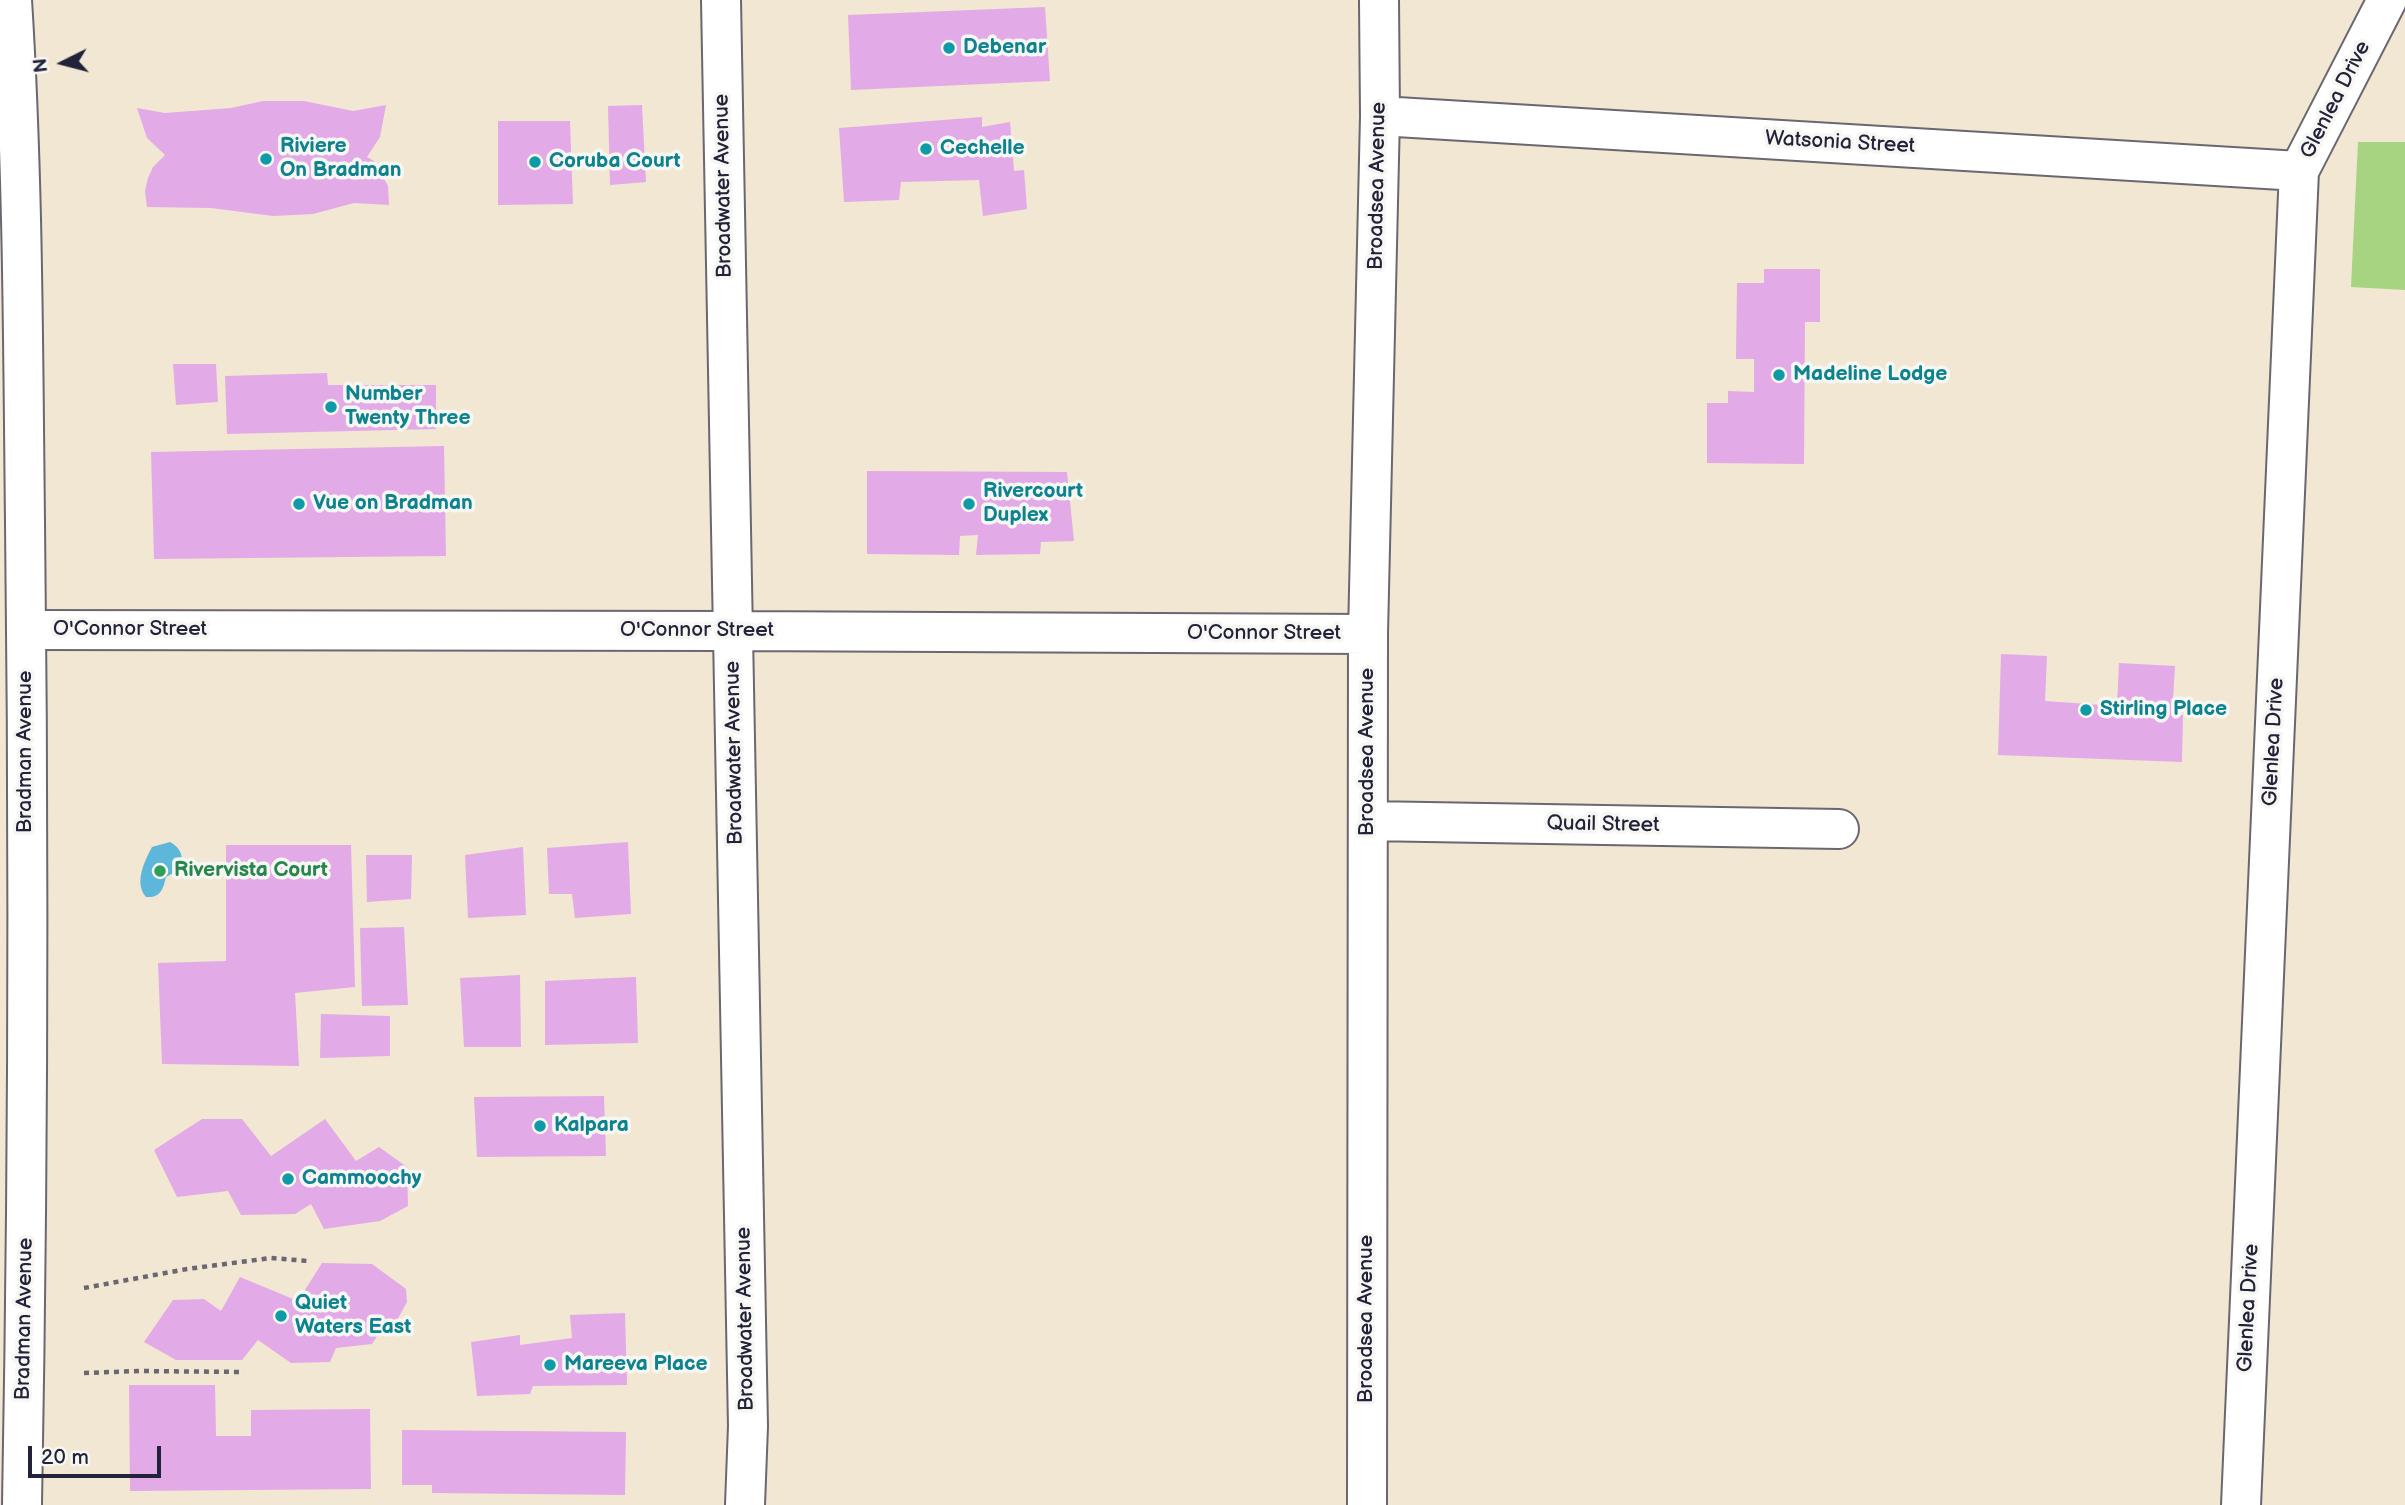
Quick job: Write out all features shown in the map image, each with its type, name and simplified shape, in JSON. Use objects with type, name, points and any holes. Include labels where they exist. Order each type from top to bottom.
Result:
[{"type":"street","name":"Bradman Avenue","points":[[12,0],[20,115],[26,630],[27,1231],[22,1505]]},
{"type":"street","name":"Broadwater Avenue","points":[[721,0],[748,1412],[745,1505]]},
{"type":"street","name":"Broadsea Avenue","points":[[1367,1505],[1368,634],[1380,116],[1379,0]]},
{"type":"street","name":"Glenlea Drive","points":[[2241,1505],[2300,171],[2387,0]]},
{"type":"street","name":"Watsonia Street","points":[[1380,116],[2300,171]]},
{"type":"street","name":"O'Connor Street","points":[[26,630],[1368,634]]},
{"type":"street","name":"Quail Street","points":[[1368,821],[1839,830]]},
{"type":"path","points":[[84,1289],[187,1269],[271,1258],[308,1262]]},
{"type":"path","points":[[84,1373],[244,1371]]},
{"type":"green space","points":[[2358,142],[2405,142],[2405,290],[2351,287]]},
{"type":"water","name":"Rivervista Court","points":[[170,842],[181,853],[181,869],[166,877],[158,894],[146,897],[142,891],[141,879],[146,859],[152,847]]},
{"type":"building","name":"Debenar","points":[[1045,7],[1050,81],[851,90],[848,15]]},
{"type":"building","name":"Riviere On Bradman","points":[[263,101],[304,101],[353,111],[386,105],[380,137],[367,157],[374,161],[388,186],[389,205],[354,203],[313,214],[273,216],[211,208],[147,207],[145,191],[148,178],[153,167],[165,155],[147,138],[137,108],[165,113],[231,108]]},
{"type":"building","points":[[642,105],[646,182],[610,185],[608,106]]},
{"type":"building","name":"Cechelle","points":[[982,117],[982,127],[1010,122],[1014,171],[1024,170],[1027,209],[983,216],[979,180],[901,182],[899,200],[844,202],[839,128]]},
{"type":"building","name":"Coruba Court","points":[[498,121],[570,121],[573,204],[498,205]]},
{"type":"building","name":"Madeline Lodge","points":[[1764,269],[1820,269],[1820,322],[1805,322],[1804,464],[1707,463],[1707,403],[1728,403],[1728,391],[1754,392],[1754,359],[1736,359],[1737,283],[1764,283]]},
{"type":"building","points":[[173,364],[216,364],[218,402],[176,405]]},
{"type":"building","name":"Number Twenty Three","points":[[327,373],[328,385],[436,385],[436,429],[227,434],[225,376]]},
{"type":"building","name":"Vue on Bradman","points":[[444,446],[446,556],[154,559],[151,452]]},
{"type":"building","name":"Rivercourt Duplex","points":[[867,471],[1067,472],[1074,541],[1041,542],[1040,554],[976,555],[978,535],[960,536],[959,555],[867,554]]},
{"type":"building","name":"Stirling Place","points":[[2001,654],[2047,656],[2045,701],[2117,706],[2119,663],[2175,666],[2172,716],[2183,715],[2182,762],[1998,755]]},
{"type":"building","points":[[628,842],[631,914],[575,918],[572,894],[549,894],[547,848]]},
{"type":"building","name":"Rivervista Court","points":[[226,845],[351,845],[355,987],[295,993],[299,1066],[162,1064],[158,963],[226,961]]},
{"type":"building","points":[[523,847],[526,915],[468,918],[465,855]]},
{"type":"building","points":[[366,855],[412,855],[411,899],[367,902]]},
{"type":"building","points":[[404,927],[408,1005],[362,1006],[360,928]]},
{"type":"building","points":[[520,975],[521,1047],[464,1047],[460,978]]},
{"type":"building","points":[[636,977],[638,1043],[545,1045],[545,981]]},
{"type":"building","points":[[321,1014],[390,1016],[390,1056],[320,1058]]},
{"type":"building","name":"Kalpara","points":[[604,1096],[606,1156],[477,1157],[474,1097]]},
{"type":"building","name":"Cammoochy","points":[[202,1119],[242,1119],[271,1156],[325,1119],[356,1161],[379,1147],[407,1167],[408,1206],[380,1221],[324,1229],[311,1204],[295,1214],[241,1215],[228,1191],[177,1197],[154,1150]]},
{"type":"building","name":"Quiet Waters East","points":[[322,1263],[372,1264],[406,1289],[407,1302],[395,1324],[387,1321],[372,1344],[336,1348],[330,1362],[291,1363],[258,1340],[242,1360],[176,1360],[144,1342],[173,1300],[204,1299],[221,1311],[240,1277],[298,1301]]},
{"type":"building","name":"Mareeva Place","points":[[625,1313],[627,1385],[533,1386],[530,1394],[477,1396],[471,1342],[520,1335],[520,1345],[572,1338],[570,1315]]},
{"type":"building","points":[[129,1385],[215,1385],[216,1436],[251,1436],[251,1410],[370,1409],[371,1489],[130,1491]]},
{"type":"building","points":[[402,1430],[626,1432],[625,1495],[432,1493],[432,1485],[402,1485]]},
{"type":"place","name":"Debenar","points":[[949,48]]},
{"type":"place","name":"Cechelle","points":[[926,149]]},
{"type":"place","name":"Riviere On Bradman","points":[[266,159]]},
{"type":"place","name":"Coruba Court","points":[[535,162]]},
{"type":"place","name":"Madeline Lodge","points":[[1779,375]]},
{"type":"place","name":"Number Twenty Three","points":[[331,407]]},
{"type":"place","name":"Vue on Bradman","points":[[299,504]]},
{"type":"place","name":"Rivercourt Duplex","points":[[969,504]]},
{"type":"place","name":"Stirling Place","points":[[2086,710]]},
{"type":"place","name":"Rivervista Court","points":[[160,871]]},
{"type":"place","name":"Kalpara","points":[[540,1126]]},
{"type":"place","name":"Cammoochy","points":[[288,1179]]},
{"type":"place","name":"Quiet Waters East","points":[[281,1316]]},
{"type":"place","name":"Mareeva Place","points":[[550,1365]]}]
